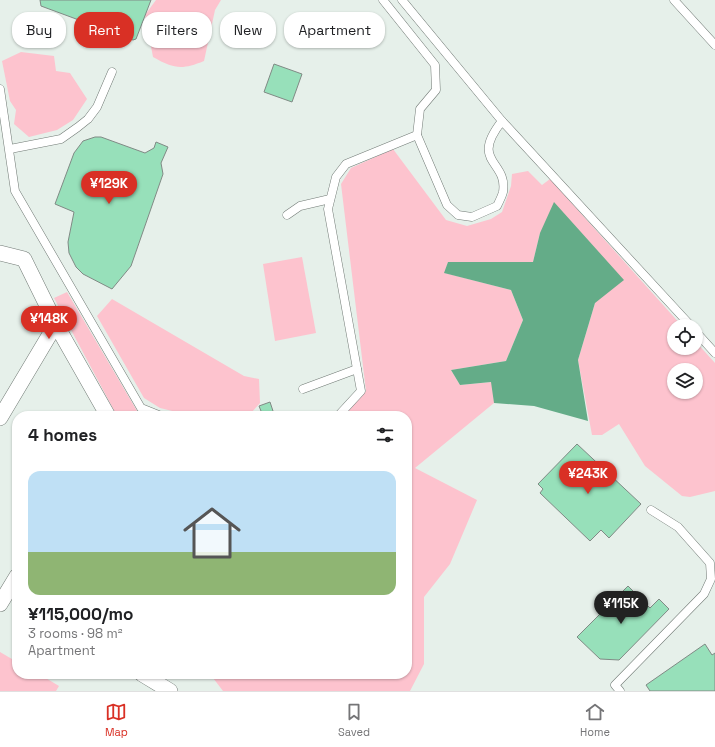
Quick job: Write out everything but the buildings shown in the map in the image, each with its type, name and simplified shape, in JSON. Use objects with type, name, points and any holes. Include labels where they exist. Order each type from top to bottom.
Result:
[{"type":"street","points":[[0,253],[24,259],[56,324],[105,411]]},
{"type":"street","points":[[0,418],[56,324]]},
{"type":"street","points":[[0,604],[12,594]]},
{"type":"street","points":[[150,679],[170,691]]},
{"type":"lane","points":[[383,0],[435,65],[436,90],[420,109],[417,135],[447,204],[458,215],[472,217],[497,206],[503,191],[501,175],[491,160],[487,147],[492,133],[502,121]]},
{"type":"lane","points":[[402,0],[502,121],[685,319]]},
{"type":"lane","points":[[674,0],[715,45]]},
{"type":"lane","points":[[10,149],[61,139],[78,127],[88,119],[97,107],[112,72]]},
{"type":"lane","points":[[0,89],[15,191],[141,408],[148,411]]},
{"type":"lane","points":[[343,411],[361,391],[328,209],[330,199],[336,177],[346,164],[417,135]]},
{"type":"lane","points":[[287,215],[300,206],[330,199]]},
{"type":"lane","points":[[703,339],[715,352]]},
{"type":"lane","points":[[303,389],[357,369]]},
{"type":"lane","points":[[620,691],[615,685],[704,594],[711,579],[710,563],[678,527],[651,510]]},
{"type":"shaded area","points":[[156,0],[221,0],[215,10],[212,24],[212,12],[147,12]]},
{"type":"shaded area","points":[[151,48],[207,48],[204,61],[190,66],[173,66],[153,57]]},
{"type":"shaded area","points":[[21,52],[54,56],[56,71],[70,73],[87,99],[73,120],[57,130],[29,137],[14,124],[16,110],[10,101],[2,61]]},
{"type":"shaded area","points":[[393,149],[446,220],[467,226],[491,219],[502,212],[511,186],[512,174],[528,171],[542,185],[550,179],[676,319],[667,319],[667,355],[703,355],[703,350],[715,363],[715,491],[690,497],[682,496],[645,466],[619,424],[602,435],[592,435],[578,360],[595,303],[540,233],[533,262],[448,262],[445,273],[511,290],[523,320],[506,361],[451,370],[460,385],[492,382],[494,403],[415,468],[477,500],[450,564],[424,597],[424,664],[410,691],[223,691],[214,679],[412,679],[412,411],[348,411],[366,391],[341,184],[351,168]]},
{"type":"shaded area","points":[[554,202],[624,280],[595,303],[578,360],[588,421],[534,406],[494,403],[491,382],[460,385],[451,370],[506,361],[523,320],[511,290],[444,273],[448,262],[533,262],[540,233]]},
{"type":"shaded area","points":[[302,257],[316,333],[275,341],[263,264]]},
{"type":"shaded area","points":[[67,292],[137,411],[114,411],[54,298]]},
{"type":"shaded area","points":[[112,299],[244,376],[259,379],[260,403],[253,411],[172,411],[160,408],[144,398],[97,316]]},
{"type":"shaded area","points":[[0,652],[12,659],[12,679],[47,679],[59,686],[56,691],[0,691]]}]
